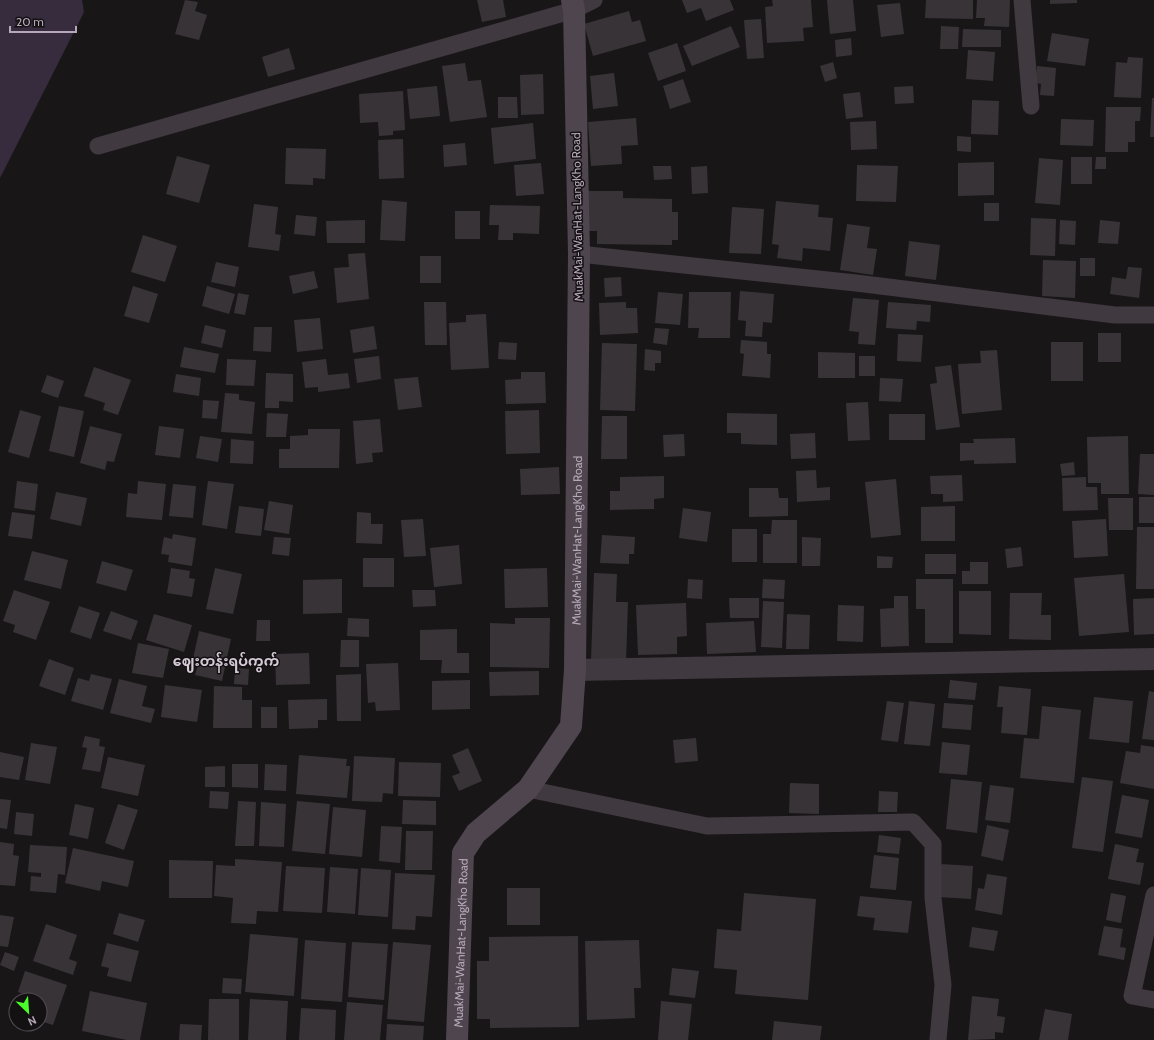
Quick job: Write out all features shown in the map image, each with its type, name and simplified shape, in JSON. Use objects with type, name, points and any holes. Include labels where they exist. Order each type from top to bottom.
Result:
[{"type":"main road","name":"MuakMai-WanHat-LangKho Road","points":[[457,1040],[463,853],[476,833],[528,789],[571,726],[575,670],[579,254],[573,5]]},
{"type":"street","points":[[98,146],[594,0]]},
{"type":"street","points":[[1022,0],[1031,106]]},
{"type":"street","points":[[579,254],[856,283],[1115,316],[1154,316]]},
{"type":"street","points":[[575,670],[1154,659]]},
{"type":"street","points":[[528,789],[707,826],[913,822],[933,844],[933,898],[943,985],[938,1040]]},
{"type":"street","points":[[1154,895],[1132,996],[1154,1000]]},
{"type":"shaded area","points":[[0,0],[82,0],[84,12],[0,178]]},
{"type":"building","points":[[185,0],[198,2],[195,11],[207,15],[199,40],[175,34]]},
{"type":"building","points":[[477,0],[503,0],[506,17],[482,22]]},
{"type":"building","points":[[682,0],[730,0],[734,10],[706,21],[701,8],[687,13]]},
{"type":"building","points":[[772,0],[811,0],[813,27],[803,28],[804,41],[767,43],[765,7],[773,6]]},
{"type":"building","points":[[827,0],[853,0],[856,31],[830,34]]},
{"type":"building","points":[[926,0],[973,0],[973,19],[925,18]]},
{"type":"building","points":[[977,0],[1010,0],[1009,27],[984,26],[985,18],[976,18]]},
{"type":"building","points":[[1050,0],[1077,0],[1077,3],[1050,4]]},
{"type":"building","points":[[900,3],[904,34],[881,37],[877,5]]},
{"type":"building","points":[[629,11],[632,22],[640,20],[646,41],[593,56],[584,24]]},
{"type":"building","points":[[761,19],[764,58],[747,59],[744,20]]},
{"type":"building","points":[[731,26],[740,47],[692,66],[683,46]]},
{"type":"building","points":[[941,26],[959,27],[958,49],[940,49]]},
{"type":"building","points":[[963,29],[1001,30],[1001,47],[962,47]]},
{"type":"building","points":[[1052,33],[1089,39],[1085,66],[1047,61]]},
{"type":"building","points":[[851,38],[852,55],[836,57],[835,40]]},
{"type":"building","points":[[677,43],[686,71],[658,81],[648,53]]},
{"type":"building","points":[[289,48],[295,69],[268,77],[262,57]]},
{"type":"building","points":[[968,50],[995,52],[993,81],[966,79]]},
{"type":"building","points":[[1128,57],[1143,58],[1141,98],[1114,97],[1116,62],[1127,63]]},
{"type":"building","points":[[833,62],[837,78],[825,82],[820,66]]},
{"type":"building","points":[[465,63],[468,81],[481,80],[487,117],[450,122],[442,66]]},
{"type":"building","points":[[1037,66],[1056,68],[1054,96],[1040,95],[1041,84],[1036,83]]},
{"type":"building","points":[[614,73],[618,106],[593,109],[590,76]]},
{"type":"building","points":[[543,74],[544,114],[521,115],[520,75]]},
{"type":"building","points":[[683,79],[691,102],[670,109],[663,86]]},
{"type":"building","points":[[437,86],[440,116],[410,119],[407,89]]},
{"type":"building","points":[[913,86],[914,103],[895,104],[894,87]]},
{"type":"building","points":[[403,91],[405,130],[393,131],[393,135],[379,136],[378,122],[360,123],[359,94]]},
{"type":"building","points":[[860,92],[863,117],[846,119],[843,94]]},
{"type":"building","points":[[498,97],[517,97],[518,118],[498,118]]},
{"type":"building","points":[[1152,98],[1154,98],[1154,137],[1150,137]]},
{"type":"building","points":[[972,100],[999,101],[998,135],[971,134]]},
{"type":"building","points":[[1106,107],[1141,107],[1140,121],[1135,121],[1135,142],[1128,142],[1128,152],[1105,152]]},
{"type":"building","points":[[636,118],[638,145],[621,146],[622,164],[591,166],[588,122]]},
{"type":"building","points":[[1061,119],[1094,120],[1093,146],[1060,145]]},
{"type":"building","points":[[876,121],[877,149],[851,150],[850,122]]},
{"type":"building","points":[[533,123],[536,159],[494,164],[491,128]]},
{"type":"building","points":[[957,136],[971,137],[971,152],[957,151]]},
{"type":"building","points":[[403,139],[404,178],[379,179],[378,140]]},
{"type":"building","points":[[465,143],[467,165],[444,167],[443,145]]},
{"type":"building","points":[[286,148],[326,149],[325,179],[313,178],[313,185],[285,184]]},
{"type":"building","points":[[177,156],[210,165],[199,203],[166,194]]},
{"type":"building","points":[[1071,157],[1092,157],[1092,184],[1071,184]]},
{"type":"building","points":[[1096,157],[1106,157],[1106,169],[1095,169]]},
{"type":"building","points":[[1039,158],[1063,160],[1060,205],[1035,203]]},
{"type":"building","points":[[994,162],[994,195],[958,196],[958,163]]},
{"type":"building","points":[[541,163],[544,194],[516,196],[514,165]]},
{"type":"building","points":[[857,165],[898,166],[896,202],[856,201]]},
{"type":"building","points":[[653,166],[671,166],[672,179],[654,180]]},
{"type":"building","points":[[707,166],[708,193],[692,194],[691,167]]},
{"type":"building","points":[[588,191],[623,191],[623,198],[672,199],[672,212],[678,212],[678,240],[672,240],[672,245],[597,244],[597,231],[588,231]]},
{"type":"building","points":[[382,200],[407,202],[405,241],[380,240]]},
{"type":"building","points":[[776,201],[819,205],[818,217],[833,218],[830,251],[803,248],[802,261],[777,258],[779,245],[772,244]]},
{"type":"building","points":[[984,203],[999,203],[999,221],[984,221]]},
{"type":"building","points":[[254,204],[278,207],[275,234],[281,235],[279,251],[248,247]]},
{"type":"building","points":[[490,205],[540,206],[539,234],[513,233],[513,240],[498,240],[499,225],[489,225]]},
{"type":"building","points":[[732,207],[764,209],[761,254],[729,253]]},
{"type":"building","points":[[455,211],[480,211],[480,239],[455,239]]},
{"type":"building","points":[[296,215],[317,217],[315,236],[294,234]]},
{"type":"building","points":[[1031,218],[1056,219],[1055,256],[1030,255]]},
{"type":"building","points":[[365,220],[365,243],[327,243],[326,221]]},
{"type":"building","points":[[1060,220],[1076,221],[1075,245],[1059,244]]},
{"type":"building","points":[[1100,220],[1120,222],[1118,244],[1098,243]]},
{"type":"building","points":[[847,224],[870,227],[867,248],[877,249],[873,275],[840,270]]},
{"type":"building","points":[[143,235],[177,246],[165,282],[131,272]]},
{"type":"building","points":[[909,241],[940,245],[936,280],[905,276]]},
{"type":"building","points":[[365,253],[369,299],[337,303],[334,268],[349,267],[348,254]]},
{"type":"building","points":[[420,256],[441,256],[441,283],[420,283]]},
{"type":"building","points":[[1080,258],[1095,258],[1095,276],[1080,276]]},
{"type":"building","points":[[1043,260],[1076,261],[1075,298],[1042,296]]},
{"type":"building","points":[[216,262],[239,267],[235,287],[211,282]]},
{"type":"building","points":[[1128,267],[1142,268],[1139,298],[1110,294],[1112,277],[1126,279]]},
{"type":"building","points":[[314,271],[318,288],[293,294],[289,276]]},
{"type":"building","points":[[621,277],[622,296],[605,297],[604,278]]},
{"type":"building","points":[[133,286],[158,294],[149,323],[124,316]]},
{"type":"building","points":[[207,286],[235,294],[229,314],[202,306]]},
{"type":"building","points":[[740,291],[774,294],[772,323],[763,322],[762,337],[745,336],[746,321],[738,320]]},
{"type":"building","points":[[658,292],[683,294],[680,325],[655,323]]},
{"type":"building","points":[[689,292],[731,292],[730,338],[698,338],[699,328],[688,328]]},
{"type":"building","points":[[238,293],[249,295],[245,315],[234,313]]},
{"type":"building","points":[[853,298],[879,300],[875,345],[858,344],[859,332],[849,331]]},
{"type":"building","points":[[424,302],[446,302],[447,345],[425,345]]},
{"type":"building","points":[[626,302],[626,308],[637,308],[638,333],[600,335],[599,303]]},
{"type":"building","points":[[888,302],[931,305],[930,322],[917,321],[916,330],[886,328]]},
{"type":"building","points":[[486,314],[489,368],[451,370],[449,323],[466,322],[466,315]]},
{"type":"building","points":[[320,318],[323,349],[297,352],[294,320]]},
{"type":"building","points":[[205,325],[226,330],[222,348],[201,343]]},
{"type":"building","points":[[374,326],[377,349],[353,353],[350,330]]},
{"type":"building","points":[[254,327],[272,327],[271,352],[253,351]]},
{"type":"building","points":[[655,328],[669,329],[667,345],[653,343]]},
{"type":"building","points":[[1098,333],[1121,333],[1121,362],[1098,362]]},
{"type":"building","points":[[898,334],[923,335],[921,362],[897,361]]},
{"type":"building","points":[[741,340],[767,342],[767,354],[771,354],[770,378],[742,376],[744,354],[740,353]]},
{"type":"building","points":[[499,342],[517,343],[516,360],[498,359]]},
{"type":"building","points":[[1051,342],[1083,342],[1083,381],[1051,381]]},
{"type":"building","points":[[602,343],[637,344],[635,411],[600,410]]},
{"type":"building","points":[[184,347],[219,354],[215,373],[180,367]]},
{"type":"building","points":[[645,349],[661,351],[661,363],[655,363],[655,371],[644,370]]},
{"type":"building","points":[[997,350],[1002,410],[962,414],[958,364],[981,363],[980,351]]},
{"type":"building","points":[[818,352],[855,353],[855,378],[818,378]]},
{"type":"building","points":[[379,356],[381,379],[357,383],[354,359]]},
{"type":"building","points":[[859,356],[875,356],[875,376],[859,376]]},
{"type":"building","points":[[227,359],[256,360],[254,386],[226,385]]},
{"type":"building","points":[[326,359],[328,375],[348,373],[350,388],[318,392],[318,387],[305,388],[302,362]]},
{"type":"building","points":[[951,365],[960,427],[936,430],[930,384],[937,383],[935,367]]},
{"type":"building","points":[[94,367],[131,380],[118,415],[103,410],[105,403],[84,396]]},
{"type":"building","points":[[521,372],[545,372],[546,403],[506,404],[505,380],[521,379]]},
{"type":"building","points":[[266,373],[293,374],[293,402],[279,401],[279,408],[265,408]]},
{"type":"building","points":[[176,374],[201,378],[199,396],[173,392]]},
{"type":"building","points":[[47,375],[64,381],[58,398],[41,392]]},
{"type":"building","points":[[418,377],[422,407],[398,410],[394,379]]},
{"type":"building","points":[[880,378],[903,379],[901,402],[879,401]]},
{"type":"building","points":[[225,393],[239,394],[239,400],[255,402],[252,434],[221,432]]},
{"type":"building","points":[[203,400],[219,401],[217,419],[202,418]]},
{"type":"building","points":[[868,402],[870,440],[848,441],[846,403]]},
{"type":"building","points":[[59,406],[84,411],[74,457],[49,451]]},
{"type":"building","points":[[20,410],[41,416],[29,458],[8,452]]},
{"type":"building","points":[[539,410],[540,453],[506,454],[505,411]]},
{"type":"building","points":[[267,413],[288,414],[286,437],[266,437]]},
{"type":"building","points":[[727,413],[777,414],[777,445],[741,444],[741,433],[727,433]]},
{"type":"building","points":[[889,414],[925,414],[925,440],[889,440]]},
{"type":"building","points":[[602,416],[627,416],[627,459],[601,459]]},
{"type":"building","points":[[380,419],[383,452],[372,453],[373,462],[356,464],[353,421]]},
{"type":"building","points":[[90,426],[122,434],[114,462],[107,461],[105,470],[80,463]]},
{"type":"building","points":[[159,426],[184,429],[180,458],[155,455]]},
{"type":"building","points":[[308,429],[340,429],[339,468],[279,468],[279,449],[290,449],[290,436],[308,435]]},
{"type":"building","points":[[815,433],[816,458],[791,459],[790,434]]},
{"type":"building","points":[[684,434],[685,456],[664,457],[663,435]]},
{"type":"building","points":[[200,436],[222,439],[218,462],[196,458]]},
{"type":"building","points":[[1128,436],[1129,494],[1101,494],[1101,483],[1088,483],[1087,437]]},
{"type":"building","points":[[1015,438],[1016,463],[974,464],[974,460],[960,461],[960,443],[974,443],[973,439]]},
{"type":"building","points":[[231,439],[254,441],[253,464],[230,463]]},
{"type":"building","points":[[1140,454],[1154,454],[1154,495],[1138,494]]},
{"type":"building","points":[[1074,462],[1075,475],[1062,476],[1060,464]]},
{"type":"building","points":[[559,467],[560,494],[521,495],[520,469]]},
{"type":"building","points":[[816,470],[817,488],[830,487],[830,500],[797,502],[796,471]]},
{"type":"building","points":[[962,475],[963,501],[943,502],[943,494],[931,494],[930,476]]},
{"type":"building","points":[[664,476],[664,498],[654,499],[654,509],[610,510],[610,491],[620,491],[620,477]]},
{"type":"building","points":[[1086,477],[1086,487],[1097,487],[1098,510],[1063,511],[1062,478]]},
{"type":"building","points":[[896,479],[901,535],[871,538],[865,482]]},
{"type":"building","points":[[17,481],[38,484],[35,511],[14,508]]},
{"type":"building","points":[[138,481],[166,484],[162,520],[126,517],[128,493],[137,494]]},
{"type":"building","points":[[208,481],[234,484],[227,529],[202,525]]},
{"type":"building","points":[[173,484],[196,486],[193,518],[169,516]]},
{"type":"building","points":[[749,488],[778,488],[779,498],[788,498],[788,516],[749,517]]},
{"type":"building","points":[[56,492],[87,498],[81,526],[50,519]]},
{"type":"building","points":[[1139,497],[1154,497],[1154,523],[1139,523]]},
{"type":"building","points":[[1108,498],[1133,498],[1133,530],[1109,530]]},
{"type":"building","points":[[269,501],[293,505],[289,534],[264,530]]},
{"type":"building","points":[[239,506],[264,509],[261,536],[235,533]]},
{"type":"building","points":[[955,506],[955,541],[921,541],[921,507]]},
{"type":"building","points":[[683,508],[711,512],[707,542],[679,538]]},
{"type":"building","points":[[12,512],[35,515],[32,539],[8,536]]},
{"type":"building","points":[[357,512],[371,513],[371,524],[383,524],[382,544],[356,543]]},
{"type":"building","points":[[423,519],[426,556],[404,557],[401,520]]},
{"type":"building","points":[[1106,519],[1108,556],[1074,558],[1072,521]]},
{"type":"building","points":[[772,520],[797,520],[797,563],[763,563],[763,534],[771,534]]},
{"type":"building","points":[[1137,527],[1154,527],[1154,589],[1136,589]]},
{"type":"building","points":[[732,529],[757,529],[757,562],[732,562]]},
{"type":"building","points":[[173,534],[196,538],[192,566],[168,562],[169,555],[161,554],[164,537],[172,539]]},
{"type":"building","points":[[602,535],[635,537],[634,554],[629,554],[629,564],[600,563]]},
{"type":"building","points":[[274,537],[291,538],[289,556],[272,554]]},
{"type":"building","points":[[802,537],[821,538],[820,566],[802,566]]},
{"type":"building","points":[[459,545],[462,584],[434,587],[430,548]]},
{"type":"building","points":[[1021,547],[1023,566],[1007,568],[1005,549]]},
{"type":"building","points":[[32,551],[68,560],[61,589],[24,580]]},
{"type":"building","points":[[925,554],[956,554],[956,574],[925,574]]},
{"type":"building","points":[[877,556],[893,557],[892,568],[877,568]]},
{"type":"building","points":[[363,558],[394,558],[394,587],[363,587]]},
{"type":"building","points":[[102,561],[133,570],[126,591],[96,583]]},
{"type":"building","points":[[970,562],[988,562],[988,584],[962,584],[962,571],[970,571]]},
{"type":"building","points":[[171,568],[190,571],[189,578],[195,579],[192,597],[167,593]]},
{"type":"building","points":[[215,568],[242,574],[233,614],[206,609]]},
{"type":"building","points":[[547,568],[548,607],[505,608],[504,569]]},
{"type":"building","points":[[594,573],[617,574],[616,602],[628,602],[626,663],[591,661]]},
{"type":"building","points":[[1124,574],[1129,632],[1079,636],[1074,578]]},
{"type":"building","points":[[342,579],[342,613],[303,614],[303,580]]},
{"type":"building","points":[[688,579],[703,580],[702,599],[687,598]]},
{"type":"building","points":[[763,579],[785,580],[784,599],[762,598]]},
{"type":"building","points":[[916,579],[953,579],[953,643],[925,643],[925,609],[916,609]]},
{"type":"building","points":[[14,590],[50,602],[36,640],[13,632],[15,625],[3,621]]},
{"type":"building","points":[[412,590],[435,590],[436,606],[413,607]]},
{"type":"building","points":[[959,591],[991,591],[991,635],[959,634]]},
{"type":"building","points":[[1010,593],[1042,593],[1041,615],[1051,615],[1051,640],[1009,639]]},
{"type":"building","points":[[894,596],[908,596],[909,646],[881,647],[880,609],[894,608]]},
{"type":"building","points":[[729,598],[759,598],[759,618],[730,618]]},
{"type":"building","points":[[1154,598],[1154,634],[1134,635],[1133,599]]},
{"type":"building","points":[[763,601],[784,602],[782,648],[761,647]]},
{"type":"building","points":[[686,603],[687,636],[677,637],[677,654],[638,655],[636,605]]},
{"type":"building","points":[[838,605],[864,606],[863,642],[837,641]]},
{"type":"building","points":[[79,606],[100,613],[91,639],[70,632]]},
{"type":"building","points":[[111,611],[138,621],[131,640],[103,631]]},
{"type":"building","points":[[154,614],[192,625],[184,652],[146,640]]},
{"type":"building","points":[[787,614],[810,615],[809,649],[786,649]]},
{"type":"building","points":[[348,618],[369,619],[369,637],[347,636]]},
{"type":"building","points":[[515,618],[550,618],[549,668],[490,667],[490,623],[515,624]]},
{"type":"building","points":[[257,620],[270,620],[270,641],[256,641]]},
{"type":"building","points":[[754,621],[756,652],[707,654],[706,623]]},
{"type":"building","points":[[457,629],[457,653],[469,653],[469,673],[441,673],[442,660],[420,660],[420,630]]},
{"type":"building","points":[[199,631],[231,639],[222,681],[195,675],[199,661],[193,659]]},
{"type":"building","points":[[341,640],[359,640],[359,667],[340,667]]},
{"type":"building","points":[[138,643],[169,649],[163,678],[132,673]]},
{"type":"building","points":[[309,653],[310,684],[276,685],[275,654]]},
{"type":"building","points":[[49,659],[74,668],[65,695],[39,686]]},
{"type":"building","points":[[398,663],[400,710],[376,711],[375,702],[368,703],[366,664]]},
{"type":"building","points":[[235,668],[249,669],[248,685],[234,684]]},
{"type":"building","points":[[539,671],[539,695],[490,696],[489,672]]},
{"type":"building","points":[[91,674],[112,679],[103,710],[71,701],[78,678],[89,681]]},
{"type":"building","points":[[361,674],[361,721],[337,721],[336,675]]},
{"type":"building","points":[[119,679],[147,686],[142,706],[155,709],[151,723],[110,713]]},
{"type":"building","points":[[470,680],[470,709],[432,710],[432,681]]},
{"type":"building","points":[[950,680],[977,683],[975,700],[948,698]]},
{"type":"building","points":[[165,685],[202,690],[197,722],[161,717]]},
{"type":"building","points":[[214,686],[242,687],[242,700],[252,700],[252,728],[213,728]]},
{"type":"building","points":[[999,686],[1031,689],[1027,735],[1001,733],[1003,707],[997,707]]},
{"type":"building","points":[[1149,691],[1154,692],[1154,740],[1142,739]]},
{"type":"building","points":[[1094,697],[1133,701],[1129,743],[1089,739]]},
{"type":"building","points":[[327,699],[327,720],[318,720],[318,728],[289,729],[288,700]]},
{"type":"building","points":[[887,701],[904,703],[898,742],[881,740]]},
{"type":"building","points":[[909,701],[935,704],[930,746],[904,744]]},
{"type":"building","points":[[944,703],[973,705],[971,730],[942,728]]},
{"type":"building","points":[[1042,706],[1081,710],[1074,783],[1020,778],[1024,738],[1039,739]]},
{"type":"building","points":[[261,707],[277,707],[277,728],[261,728]]},
{"type":"building","points":[[85,736],[100,739],[99,746],[105,747],[100,772],[82,769],[87,748],[82,747]]},
{"type":"building","points":[[696,738],[698,761],[675,763],[673,740]]},
{"type":"building","points":[[942,742],[970,745],[967,775],[939,773]]},
{"type":"building","points":[[31,743],[57,747],[50,784],[25,780]]},
{"type":"building","points":[[1141,745],[1154,747],[1154,789],[1120,783],[1126,751],[1140,753]]},
{"type":"building","points":[[468,748],[482,781],[459,791],[452,776],[460,773],[452,755]]},
{"type":"building","points":[[0,752],[24,757],[19,780],[0,777]]},
{"type":"building","points":[[299,755],[347,759],[346,766],[350,766],[347,798],[296,794]]},
{"type":"building","points":[[354,756],[395,758],[393,794],[383,793],[382,802],[352,801]]},
{"type":"building","points":[[108,757],[145,765],[138,796],[101,788]]},
{"type":"building","points":[[399,762],[441,763],[440,797],[398,796]]},
{"type":"building","points":[[232,764],[258,764],[258,788],[232,787]]},
{"type":"building","points":[[265,764],[287,765],[286,791],[264,790]]},
{"type":"building","points":[[225,766],[225,787],[205,787],[205,767]]},
{"type":"building","points":[[1082,777],[1113,781],[1103,852],[1072,848]]},
{"type":"building","points":[[951,779],[982,782],[977,833],[946,829]]},
{"type":"building","points":[[790,783],[819,784],[819,814],[789,813]]},
{"type":"building","points":[[990,785],[1014,788],[1010,823],[985,820]]},
{"type":"building","points":[[210,791],[229,792],[228,809],[209,808]]},
{"type":"building","points":[[879,791],[898,792],[897,812],[878,812]]},
{"type":"building","points":[[1122,795],[1149,800],[1142,838],[1115,833]]},
{"type":"building","points":[[0,799],[11,800],[7,829],[0,828]]},
{"type":"building","points":[[403,800],[436,801],[436,825],[402,824]]},
{"type":"building","points":[[238,801],[256,802],[254,846],[235,846]]},
{"type":"building","points":[[297,801],[330,804],[325,854],[292,851]]},
{"type":"building","points":[[261,802],[286,804],[284,847],[259,846]]},
{"type":"building","points":[[75,804],[94,808],[88,839],[69,835]]},
{"type":"building","points":[[118,804],[138,810],[124,850],[105,843]]},
{"type":"building","points":[[333,807],[366,810],[362,857],[329,854]]},
{"type":"building","points":[[16,812],[34,814],[32,836],[14,834]]},
{"type":"building","points":[[987,825],[1009,830],[1003,861],[981,856]]},
{"type":"building","points":[[381,826],[402,827],[400,863],[379,861]]},
{"type":"building","points":[[406,831],[433,831],[432,870],[405,870]]},
{"type":"building","points":[[879,835],[901,838],[899,854],[877,852]]},
{"type":"building","points":[[0,842],[14,844],[13,855],[19,856],[15,886],[0,885]]},
{"type":"building","points":[[1115,844],[1139,849],[1136,862],[1144,863],[1140,885],[1108,879]]},
{"type":"building","points":[[30,845],[67,847],[65,875],[58,874],[56,893],[30,891],[31,876],[41,877],[41,873],[28,872]]},
{"type":"building","points":[[73,848],[134,861],[128,887],[102,881],[100,891],[65,883]]},
{"type":"building","points":[[874,855],[899,858],[896,890],[870,888]]},
{"type":"building","points":[[235,859],[282,862],[278,912],[257,911],[256,924],[231,923],[233,898],[214,896],[216,865],[235,866]]},
{"type":"building","points":[[169,860],[213,861],[212,898],[169,898]]},
{"type":"building","points":[[940,864],[973,866],[971,899],[938,897]]},
{"type":"building","points":[[286,866],[325,868],[322,913],[283,911]]},
{"type":"building","points":[[330,867],[358,869],[355,914],[327,912]]},
{"type":"building","points":[[361,868],[391,870],[388,917],[358,915]]},
{"type":"building","points":[[395,873],[435,875],[432,917],[416,916],[415,930],[392,929]]},
{"type":"building","points":[[987,874],[1007,877],[1002,915],[975,910],[978,888],[984,889]]},
{"type":"building","points":[[507,888],[540,888],[540,925],[507,925]]},
{"type":"building","points":[[744,893],[816,899],[808,1000],[735,994],[737,970],[714,968],[717,929],[741,931]]},
{"type":"building","points":[[1111,893],[1126,896],[1121,923],[1106,920]]},
{"type":"building","points":[[860,896],[912,901],[908,933],[873,930],[875,918],[857,916]]},
{"type":"building","points":[[119,913],[145,920],[138,942],[113,934]]},
{"type":"building","points":[[0,915],[14,917],[8,947],[0,946]]},
{"type":"building","points":[[46,924],[77,935],[69,959],[77,962],[73,975],[33,961]]},
{"type":"building","points":[[1104,926],[1123,929],[1120,947],[1126,948],[1124,960],[1098,955]]},
{"type":"building","points":[[972,927],[998,931],[994,951],[969,947]]},
{"type":"building","points":[[250,934],[298,938],[294,996],[245,992]]},
{"type":"building","points":[[578,936],[579,1027],[490,1028],[490,1019],[477,1019],[477,961],[489,961],[489,937]]},
{"type":"building","points":[[305,940],[346,943],[342,1002],[301,999]]},
{"type":"building","points":[[639,940],[641,988],[634,988],[635,1018],[587,1020],[585,941]]},
{"type":"building","points":[[352,942],[388,944],[384,1000],[348,997]]},
{"type":"building","points":[[393,942],[431,945],[424,1022],[387,1019]]},
{"type":"building","points":[[107,943],[139,951],[131,982],[107,976],[109,968],[101,966]]},
{"type":"building","points":[[5,952],[19,957],[14,971],[0,965]]},
{"type":"building","points":[[672,968],[699,971],[695,998],[669,995]]},
{"type":"building","points":[[25,971],[67,985],[53,1025],[48,1023],[48,992],[18,992]]},
{"type":"building","points":[[223,978],[242,979],[241,994],[222,993]]},
{"type":"building","points":[[90,991],[147,1003],[140,1040],[127,1040],[82,1031]]},
{"type":"building","points":[[972,996],[999,999],[997,1016],[1005,1017],[1003,1033],[995,1032],[995,1039],[968,1040]]},
{"type":"building","points":[[209,999],[239,999],[239,1040],[208,1040]]},
{"type":"building","points":[[250,999],[288,1001],[286,1040],[248,1040]]},
{"type":"building","points":[[661,1001],[692,1004],[688,1040],[658,1040]]},
{"type":"building","points":[[347,1002],[383,1005],[380,1040],[344,1040]]},
{"type":"building","points":[[301,1008],[336,1010],[335,1040],[299,1040]]},
{"type":"building","points":[[1045,1009],[1072,1014],[1068,1040],[1039,1040]]},
{"type":"building","points":[[774,1021],[822,1026],[820,1040],[772,1040]]},
{"type":"building","points":[[180,1024],[202,1025],[201,1040],[179,1040]]},
{"type":"building","points":[[387,1024],[424,1026],[423,1040],[386,1040]]},
{"type":"district","name":"ဈေးတန်းရပ်ကွက်","points":[[226,661]]}]
